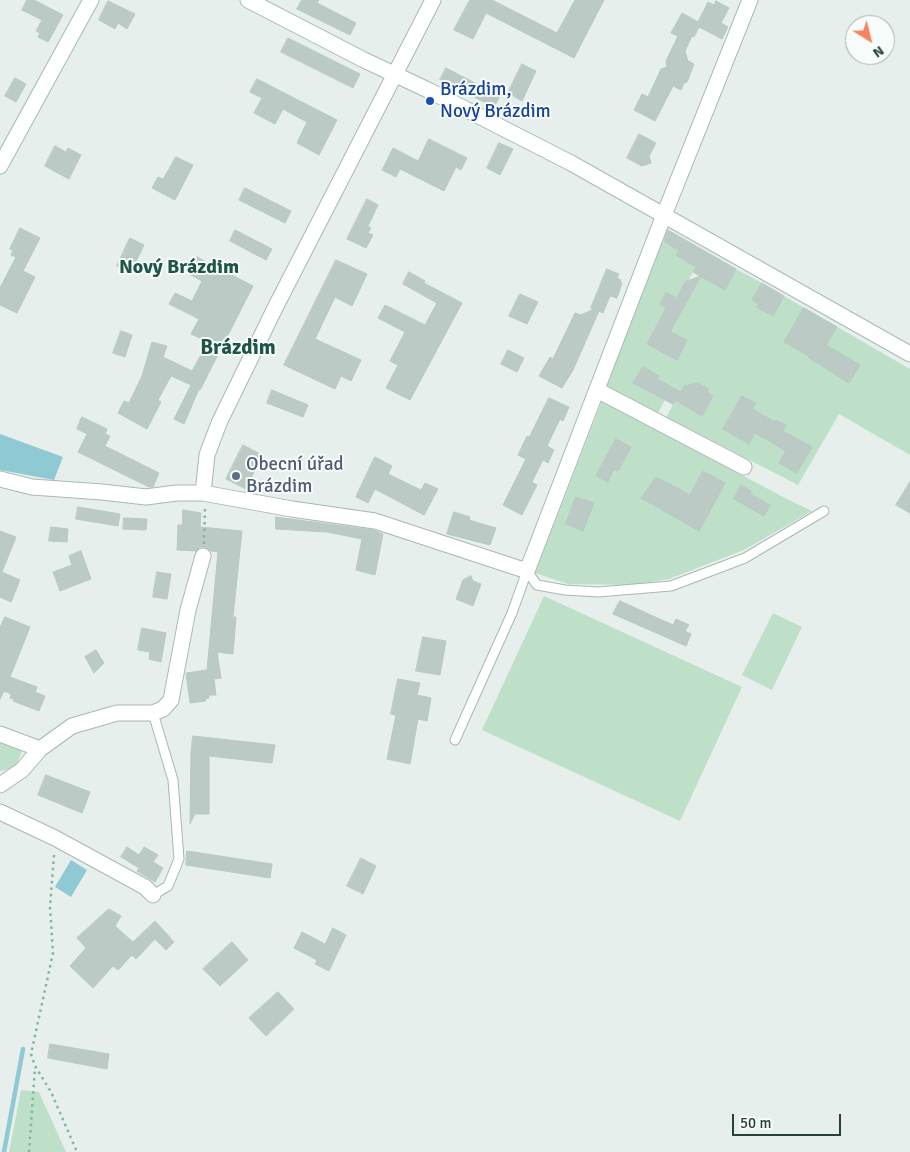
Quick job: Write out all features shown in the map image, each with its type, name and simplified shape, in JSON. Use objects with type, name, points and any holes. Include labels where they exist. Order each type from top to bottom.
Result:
[{"type":"street","points":[[0,166],[91,0]]},
{"type":"street","points":[[248,0],[571,163],[910,354]]},
{"type":"street","points":[[203,493],[207,455],[218,423],[433,0]]},
{"type":"street","points":[[0,479],[32,487],[102,492],[146,498],[176,493],[203,493],[375,521],[527,571],[664,215],[750,0]]},
{"type":"street","points":[[597,390],[744,466]]},
{"type":"street","points":[[0,786],[22,770],[40,749],[72,726],[117,713],[153,713],[163,709],[171,700],[188,610],[203,556]]},
{"type":"street","points":[[0,734],[40,749]]},
{"type":"street","points":[[0,812],[56,838],[145,887],[153,895]]},
{"type":"lane","points":[[527,571],[537,584],[565,590],[598,592],[671,586],[745,558],[824,512]]},
{"type":"lane","points":[[455,740],[512,613],[527,571]]},
{"type":"lane","points":[[153,713],[173,780],[180,859],[168,886],[153,895]]},
{"type":"path","points":[[203,493],[206,511],[203,556]]},
{"type":"path","points":[[56,838],[50,907],[52,953],[30,1054],[51,1092],[77,1152]]},
{"type":"path","points":[[28,1152],[35,1066]]},
{"type":"green space","points":[[662,242],[679,251],[677,255],[696,267],[688,281],[685,282],[679,299],[666,292],[660,304],[679,315],[701,276],[725,289],[736,269],[762,283],[752,300],[759,304],[757,307],[772,316],[784,296],[910,369],[910,455],[839,414],[798,485],[666,417],[673,405],[665,400],[658,413],[606,386]]},
{"type":"green space","points":[[602,401],[812,511],[744,550],[669,579],[632,585],[568,584],[535,573]]},
{"type":"green space","points":[[544,596],[742,687],[680,821],[482,730]]},
{"type":"green space","points":[[773,613],[802,627],[772,690],[742,675]]},
{"type":"green space","points":[[0,741],[22,751],[15,768],[0,771]]},
{"type":"green space","points":[[21,1090],[39,1092],[66,1152],[9,1152]]},
{"type":"water","points":[[0,434],[63,457],[54,480],[0,470]]},
{"type":"water","points":[[71,860],[87,870],[71,897],[55,887]]},
{"type":"building","points":[[27,0],[34,0],[63,15],[48,42],[38,37],[40,33],[36,31],[42,20],[22,10]]},
{"type":"building","points":[[302,0],[319,0],[317,3],[356,23],[350,35],[297,9]]},
{"type":"building","points":[[470,0],[492,0],[557,33],[575,0],[604,0],[574,58],[486,13],[473,39],[454,30]]},
{"type":"building","points":[[108,1],[135,14],[127,29],[118,23],[115,29],[99,20]]},
{"type":"building","points":[[716,1],[729,8],[721,23],[728,27],[722,39],[699,27],[694,37],[692,36],[685,51],[688,61],[694,64],[687,82],[684,83],[681,90],[673,86],[655,121],[634,110],[642,94],[648,97],[661,69],[667,67],[666,61],[678,36],[671,33],[682,13],[698,22],[708,2],[714,5]]},
{"type":"building","points":[[288,38],[360,74],[353,88],[281,52]]},
{"type":"building","points":[[522,64],[536,71],[522,101],[508,93]]},
{"type":"building","points":[[446,68],[500,96],[494,107],[440,80]]},
{"type":"building","points":[[15,78],[26,84],[16,102],[5,96]]},
{"type":"building","points":[[257,79],[337,120],[319,155],[297,143],[307,122],[283,109],[275,124],[254,113],[262,98],[250,92]]},
{"type":"building","points":[[639,134],[656,143],[649,156],[651,163],[642,166],[627,158]]},
{"type":"building","points":[[429,139],[467,158],[461,170],[456,167],[444,191],[400,169],[396,177],[382,170],[393,148],[418,161]]},
{"type":"building","points":[[499,143],[513,149],[500,175],[487,168]]},
{"type":"building","points":[[55,146],[66,152],[68,148],[81,155],[69,179],[45,166]]},
{"type":"building","points":[[176,157],[193,165],[175,200],[152,188],[158,177],[163,179]]},
{"type":"building","points":[[245,188],[291,211],[285,223],[239,200]]},
{"type":"building","points":[[367,199],[378,205],[368,226],[371,228],[368,233],[373,235],[366,248],[347,239]]},
{"type":"building","points":[[20,228],[40,238],[23,271],[35,277],[17,313],[0,305],[0,288],[16,257],[11,255],[13,250],[10,249]]},
{"type":"building","points":[[235,230],[272,249],[266,260],[230,241]]},
{"type":"building","points":[[668,230],[736,269],[725,290],[693,272],[696,267],[676,255],[679,251],[664,242]]},
{"type":"building","points":[[130,238],[144,245],[131,272],[117,266]]},
{"type":"building","points":[[197,257],[253,286],[199,389],[184,424],[174,419],[191,385],[171,376],[158,400],[161,402],[147,429],[118,413],[124,401],[129,403],[142,376],[152,342],[167,346],[163,357],[192,371],[208,342],[191,334],[199,319],[169,304],[175,293],[192,301],[202,281],[189,274]]},
{"type":"building","points":[[336,260],[367,274],[352,306],[335,297],[315,339],[361,360],[351,381],[341,376],[335,389],[284,365]]},
{"type":"building","points":[[607,269],[619,274],[617,278],[622,283],[617,298],[610,296],[603,313],[599,311],[573,370],[562,388],[539,376],[550,357],[553,359],[575,313],[581,315],[594,309],[591,308]]},
{"type":"building","points":[[409,272],[425,281],[424,283],[462,303],[410,400],[386,388],[398,365],[390,361],[405,332],[378,318],[385,305],[425,325],[437,303],[403,284]]},
{"type":"building","points":[[701,276],[670,332],[687,340],[677,360],[647,344],[666,308],[660,304],[666,292],[677,298],[685,282]]},
{"type":"building","points":[[762,283],[784,296],[773,316],[756,307],[759,304],[752,300]]},
{"type":"building","points":[[520,294],[538,302],[527,324],[509,316]]},
{"type":"building","points":[[804,308],[837,327],[826,345],[860,365],[849,383],[784,342]]},
{"type":"building","points":[[121,331],[132,335],[125,357],[113,353]]},
{"type":"building","points":[[508,350],[524,358],[517,372],[501,364]]},
{"type":"building","points":[[643,367],[659,376],[657,379],[681,392],[684,386],[698,383],[709,389],[707,392],[713,396],[702,416],[675,400],[673,404],[633,383]]},
{"type":"building","points":[[272,390],[308,405],[303,417],[267,403]]},
{"type":"building","points":[[742,396],[756,403],[752,409],[775,422],[776,420],[786,425],[783,431],[812,447],[797,473],[779,463],[786,451],[755,433],[749,444],[723,429]]},
{"type":"building","points":[[549,398],[569,407],[563,421],[560,419],[547,446],[554,450],[548,463],[543,460],[532,482],[537,485],[522,515],[503,505],[526,459],[518,455]]},
{"type":"building","points":[[82,417],[107,429],[105,434],[110,436],[105,446],[159,473],[153,487],[149,487],[78,452],[87,434],[77,429]]},
{"type":"building","points":[[616,439],[631,447],[618,471],[614,469],[608,482],[596,476]]},
{"type":"building","points":[[243,445],[262,455],[246,489],[226,479]]},
{"type":"building","points":[[375,457],[392,466],[388,474],[421,490],[425,483],[438,489],[424,515],[375,489],[368,503],[356,497]]},
{"type":"building","points":[[703,471],[725,483],[699,531],[641,498],[656,477],[690,495]]},
{"type":"building","points":[[910,482],[910,513],[896,505]]},
{"type":"building","points":[[741,485],[751,491],[750,494],[770,505],[764,516],[734,499]]},
{"type":"building","points":[[576,497],[594,503],[583,531],[566,524]]},
{"type":"building","points":[[78,507],[120,514],[118,526],[76,519]]},
{"type":"building","points":[[183,510],[201,513],[200,527],[242,531],[233,617],[236,617],[233,654],[217,652],[221,678],[214,679],[216,695],[209,695],[209,698],[205,699],[206,701],[190,703],[186,673],[207,670],[218,552],[211,551],[205,547],[200,547],[196,551],[177,550],[178,525],[182,525]]},
{"type":"building","points":[[454,512],[470,517],[469,520],[496,528],[490,545],[447,534]]},
{"type":"building","points":[[276,517],[373,530],[383,534],[375,575],[356,570],[362,539],[327,532],[276,529]]},
{"type":"building","points":[[124,518],[147,519],[146,530],[123,529]]},
{"type":"building","points":[[51,527],[68,529],[67,542],[49,541]]},
{"type":"building","points":[[0,531],[16,537],[2,572],[20,580],[11,602],[0,597]]},
{"type":"building","points":[[81,551],[91,579],[60,591],[53,572],[72,565],[69,556]]},
{"type":"building","points":[[157,572],[171,574],[167,599],[153,597]]},
{"type":"building","points":[[471,576],[473,581],[481,584],[473,606],[456,599],[463,580]]},
{"type":"building","points":[[620,601],[673,625],[676,619],[689,625],[685,631],[691,634],[686,646],[613,614]]},
{"type":"building","points":[[5,617],[30,627],[10,677],[37,687],[35,692],[45,696],[39,711],[13,701],[14,699],[10,698],[11,694],[4,691],[0,699],[0,628]]},
{"type":"building","points":[[142,628],[166,633],[161,662],[149,659],[150,652],[138,650]]},
{"type":"building","points":[[423,637],[446,641],[440,675],[416,671]]},
{"type":"building","points":[[96,650],[104,663],[94,673],[85,657]]},
{"type":"building","points":[[398,679],[420,683],[417,695],[431,698],[427,721],[418,719],[410,764],[387,759],[396,715],[391,714]]},
{"type":"building","points":[[193,736],[275,745],[272,763],[209,756],[209,814],[195,814],[190,824],[191,753]]},
{"type":"building","points":[[46,775],[90,792],[82,813],[38,795]]},
{"type":"building","points":[[127,847],[139,855],[144,847],[158,855],[153,862],[163,868],[155,882],[137,871],[139,868],[121,857]]},
{"type":"building","points":[[187,851],[272,864],[270,878],[186,865]]},
{"type":"building","points":[[361,858],[376,866],[363,894],[347,886]]},
{"type":"building","points":[[109,909],[121,916],[115,926],[133,942],[155,921],[174,942],[166,950],[155,939],[136,959],[132,955],[118,970],[113,966],[93,988],[70,966],[86,948],[77,938]]},
{"type":"building","points":[[333,928],[346,935],[329,971],[315,964],[317,960],[294,948],[302,932],[325,944]]},
{"type":"building","points":[[232,942],[248,960],[220,986],[203,969]]},
{"type":"building","points":[[278,992],[294,1009],[266,1036],[249,1018]]},
{"type":"building","points":[[50,1044],[109,1054],[107,1069],[48,1058]]},
{"type":"waterway","points":[[4,1152],[23,1049]]},
{"type":"place","name":"Brázdim, Nový Brázdim","points":[[430,101]]},
{"type":"place","name":"Obecní úřad Brázdim","points":[[236,476]]},
{"type":"district","name":"Nový Brázdim","points":[[179,268]]},
{"type":"district","name":"Brázdim","points":[[238,348]]}]
